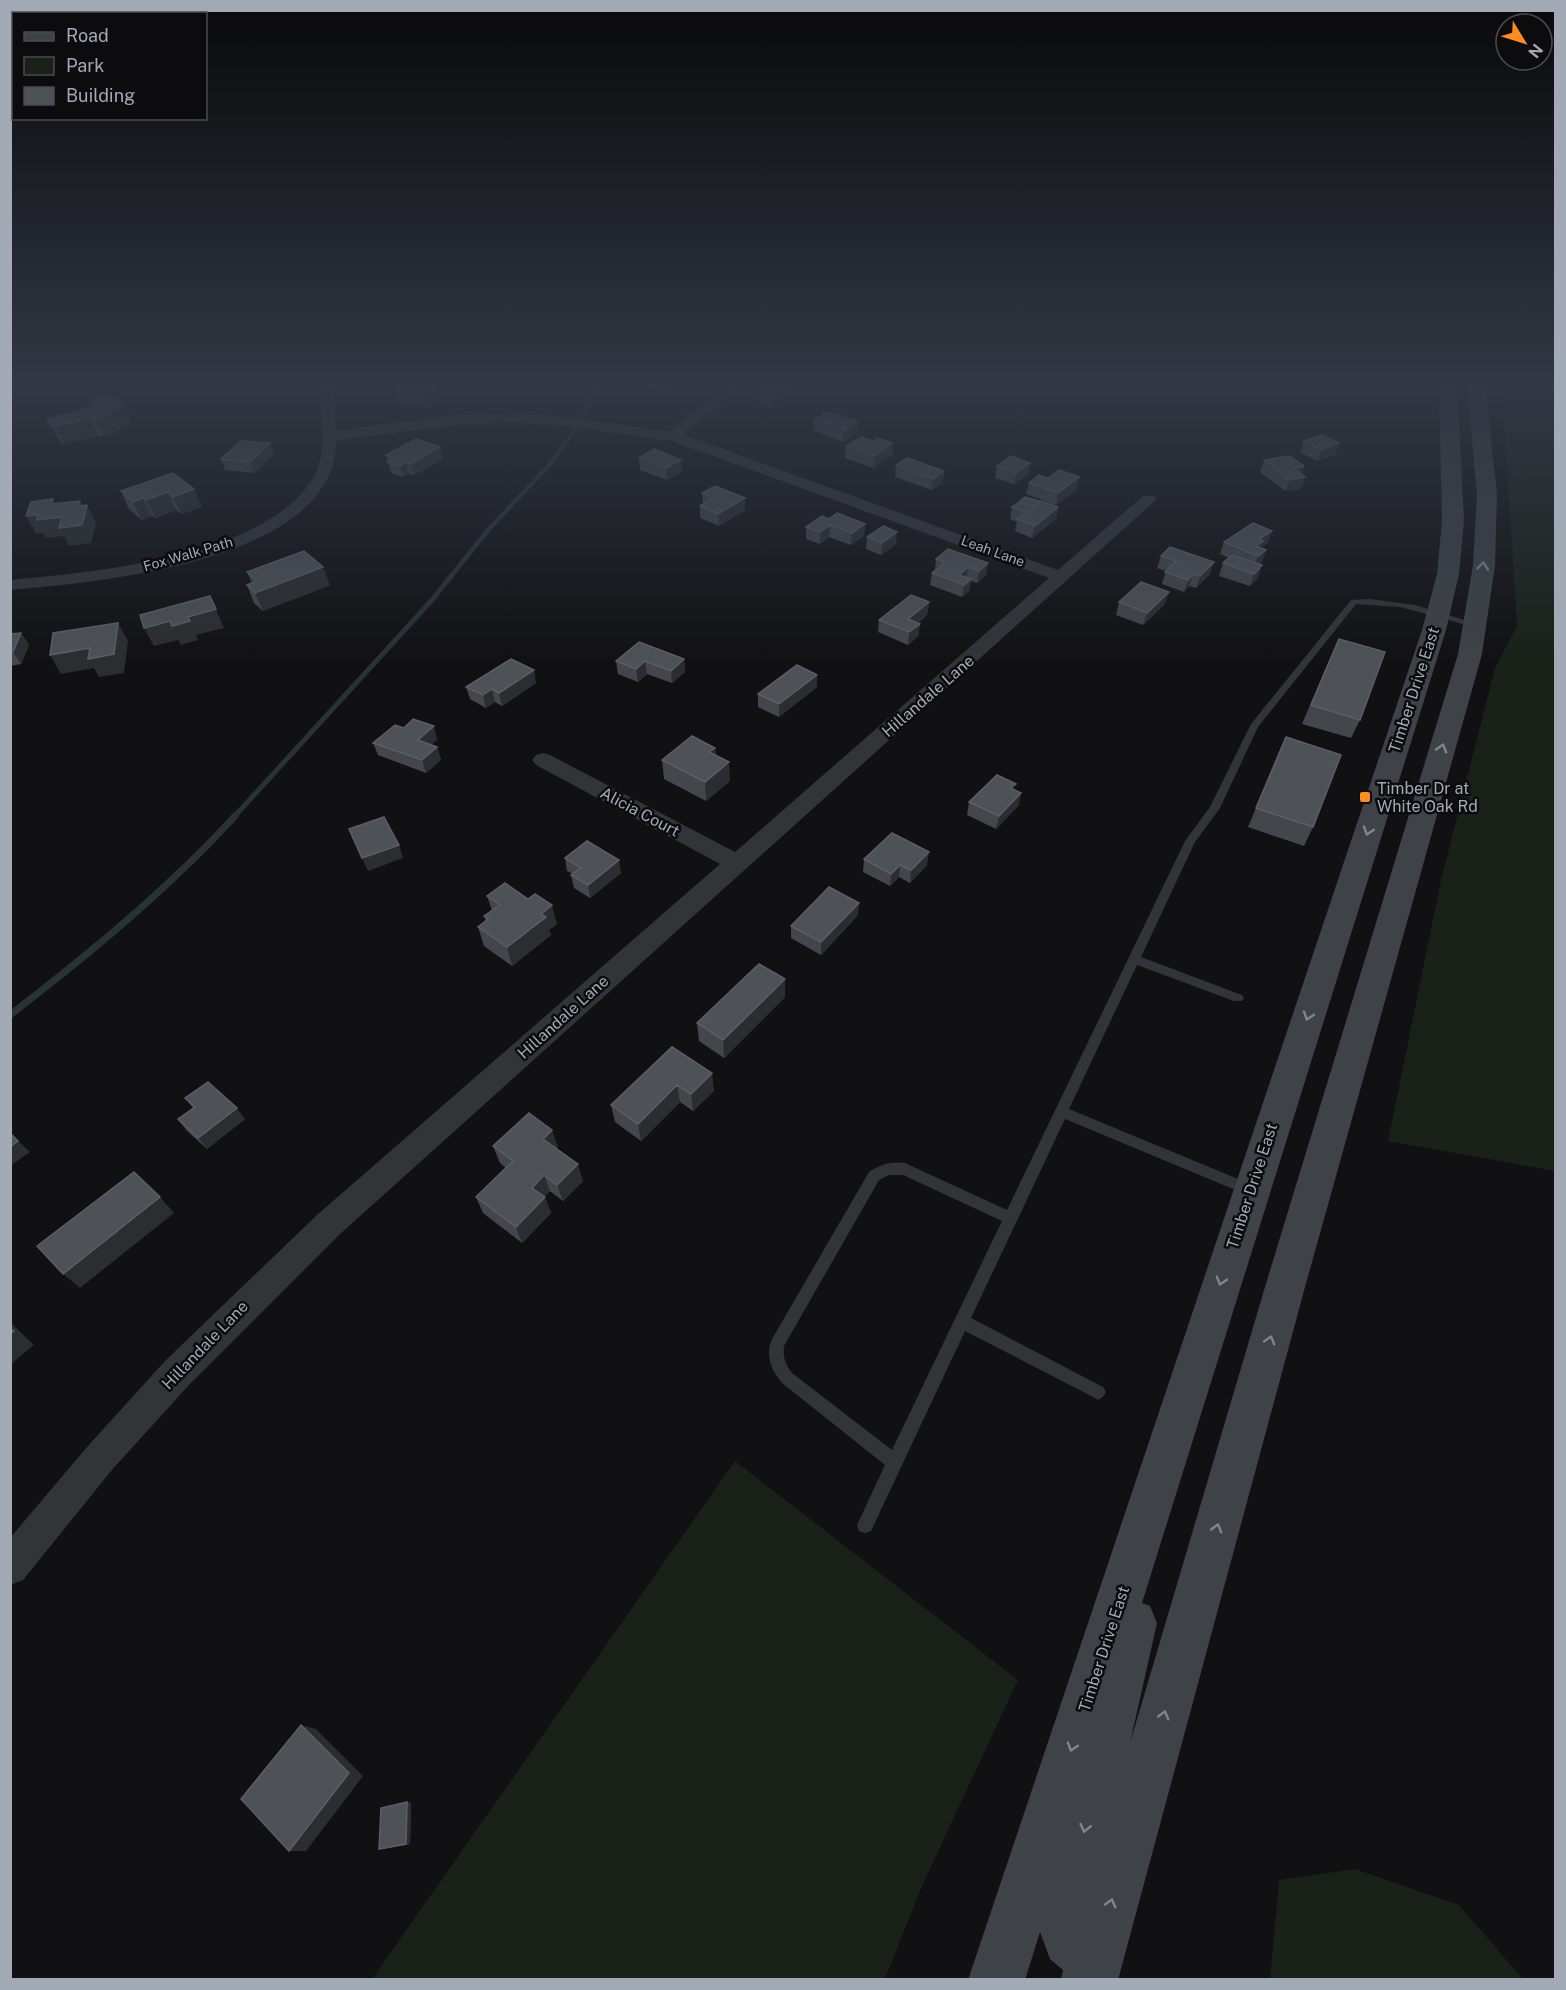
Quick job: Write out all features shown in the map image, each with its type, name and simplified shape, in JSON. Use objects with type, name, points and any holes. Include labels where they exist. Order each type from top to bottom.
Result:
[{"type":"main road","name":"Timber Drive East","points":[[1092,1970],[1288,1276],[1470,654],[1456,619],[1448,573],[1453,520],[1451,477]]},
{"type":"main road","name":"Timber Drive East","points":[[996,1980],[1251,1190],[1456,619],[1484,565],[1487,495],[1485,477]]},
{"type":"main road","points":[[1092,1970],[1070,1939],[1063,1919],[1184,1403]]},
{"type":"street","name":"Fox Walk Path","points":[[10,585],[89,577],[165,563],[207,552],[249,536],[288,513],[312,492],[320,477]]},
{"type":"street","name":"Leah Lane","points":[[785,477],[1062,577]]},
{"type":"street","name":"Hillandale Lane","points":[[10,1568],[99,1458],[177,1373],[262,1287],[328,1225],[1149,499]]},
{"type":"street","name":"Alicia Court","points":[[543,760],[736,863]]},
{"type":"lane","points":[[865,1525],[1190,841],[1215,808],[1254,726],[1354,602],[1393,603],[1456,619]]},
{"type":"lane","points":[[1135,959],[1238,998]]},
{"type":"lane","points":[[1063,1112],[1251,1190]]},
{"type":"lane","points":[[895,1463],[788,1378],[777,1365],[775,1357],[777,1344],[874,1176],[885,1169],[893,1167],[905,1169],[1012,1219]]},
{"type":"lane","points":[[963,1322],[1098,1392]]},
{"type":"green space","points":[[1508,477],[1555,477],[1555,1171],[1388,1141],[1441,880],[1495,668],[1517,626]]},
{"type":"green space","points":[[735,1461],[1018,1680],[922,1886],[885,1979],[372,1979]]},
{"type":"green space","points":[[1355,1869],[1459,1905],[1523,1979],[1270,1979],[1279,1880]]},
{"type":"building","points":[[162,477],[178,477],[194,489],[173,497],[168,492],[133,502],[121,491]]},
{"type":"building","points":[[1037,477],[1079,477],[1058,493],[1029,483]]},
{"type":"building","points":[[1285,477],[1305,477],[1289,480]]},
{"type":"building","points":[[715,486],[745,498],[718,514],[700,506],[714,498],[702,493]]},
{"type":"building","points":[[1025,497],[1039,501],[1032,506],[1019,502]]},
{"type":"building","points":[[53,499],[51,504],[80,501],[78,506],[87,505],[82,525],[59,528],[62,517],[37,520],[38,515],[26,516],[31,502]]},
{"type":"building","points":[[1041,501],[1058,507],[1035,526],[1017,519],[1026,512],[1012,507],[1020,502],[1033,507]]},
{"type":"building","points":[[837,513],[865,524],[852,533],[830,525],[820,532],[806,527],[822,516],[829,519]]},
{"type":"building","points":[[1253,523],[1272,531],[1259,539],[1263,541],[1256,546],[1266,550],[1258,556],[1224,542]]},
{"type":"building","points":[[883,526],[897,532],[882,543],[867,537]]},
{"type":"building","points":[[1170,547],[1214,562],[1200,576],[1193,574],[1188,580],[1165,572],[1176,561],[1161,556]]},
{"type":"building","points":[[948,549],[988,563],[979,571],[968,567],[959,575],[971,579],[964,585],[932,573],[945,562],[936,559]]},
{"type":"building","points":[[304,551],[323,567],[255,593],[247,585],[257,581],[247,572]]},
{"type":"building","points":[[1232,555],[1262,565],[1254,574],[1223,563]]},
{"type":"building","points":[[1141,582],[1169,592],[1147,613],[1119,602]]},
{"type":"building","points":[[911,595],[929,602],[908,619],[920,624],[909,632],[879,620]]},
{"type":"building","points":[[210,596],[216,609],[188,617],[190,621],[172,626],[170,621],[144,628],[140,615]]},
{"type":"building","points":[[118,623],[114,654],[88,659],[90,648],[50,655],[53,633]]},
{"type":"building","points":[[21,633],[13,652],[10,652],[10,634]]},
{"type":"building","points":[[1339,639],[1385,652],[1360,720],[1311,705]]},
{"type":"building","points":[[639,642],[684,659],[671,671],[645,661],[636,669],[616,661]]},
{"type":"building","points":[[511,659],[534,670],[499,693],[492,689],[483,695],[466,687]]},
{"type":"building","points":[[797,665],[817,675],[779,704],[758,694]]},
{"type":"building","points":[[413,719],[434,726],[418,740],[437,747],[422,760],[373,743],[395,725],[404,728]]},
{"type":"building","points":[[692,736],[715,748],[709,752],[729,762],[705,782],[662,760]]},
{"type":"building","points":[[1286,737],[1341,755],[1313,827],[1256,808]]},
{"type":"building","points":[[997,775],[1016,784],[1011,788],[1021,793],[999,816],[969,802]]},
{"type":"building","points":[[384,817],[399,845],[362,858],[349,829]]},
{"type":"building","points":[[892,833],[929,852],[911,870],[900,865],[891,874],[864,859]]},
{"type":"building","points":[[587,841],[619,860],[588,885],[571,875],[581,868],[565,858]]},
{"type":"building","points":[[505,883],[528,899],[535,894],[552,905],[541,914],[546,917],[507,947],[478,927],[488,919],[484,916],[500,905],[487,896]]},
{"type":"building","points":[[829,887],[859,903],[821,942],[791,926]]},
{"type":"building","points":[[759,964],[785,979],[723,1040],[697,1023]]},
{"type":"building","points":[[672,1047],[712,1073],[691,1094],[677,1085],[638,1124],[611,1105]]},
{"type":"building","points":[[208,1082],[237,1108],[198,1138],[178,1119],[195,1107],[185,1098]]},
{"type":"building","points":[[529,1113],[552,1130],[543,1139],[578,1164],[557,1185],[544,1175],[532,1188],[545,1197],[516,1227],[476,1197],[513,1161],[493,1146]]},
{"type":"building","points":[[10,1133],[18,1141],[10,1147]]},
{"type":"building","points":[[134,1172],[160,1197],[63,1274],[37,1246]]},
{"type":"building","points":[[301,1725],[349,1773],[289,1851],[241,1799]]},
{"type":"building","points":[[407,1802],[406,1844],[379,1849],[381,1808]]},
{"type":"waterway","points":[[451,576],[489,529],[538,477]]},
{"type":"waterway","points":[[233,818],[432,600],[452,575]]},
{"type":"waterway","points":[[10,1015],[127,920],[182,870],[235,816]]},
{"type":"place","name":"Timber Dr at White Oak Rd","points":[[1365,797]]}]
